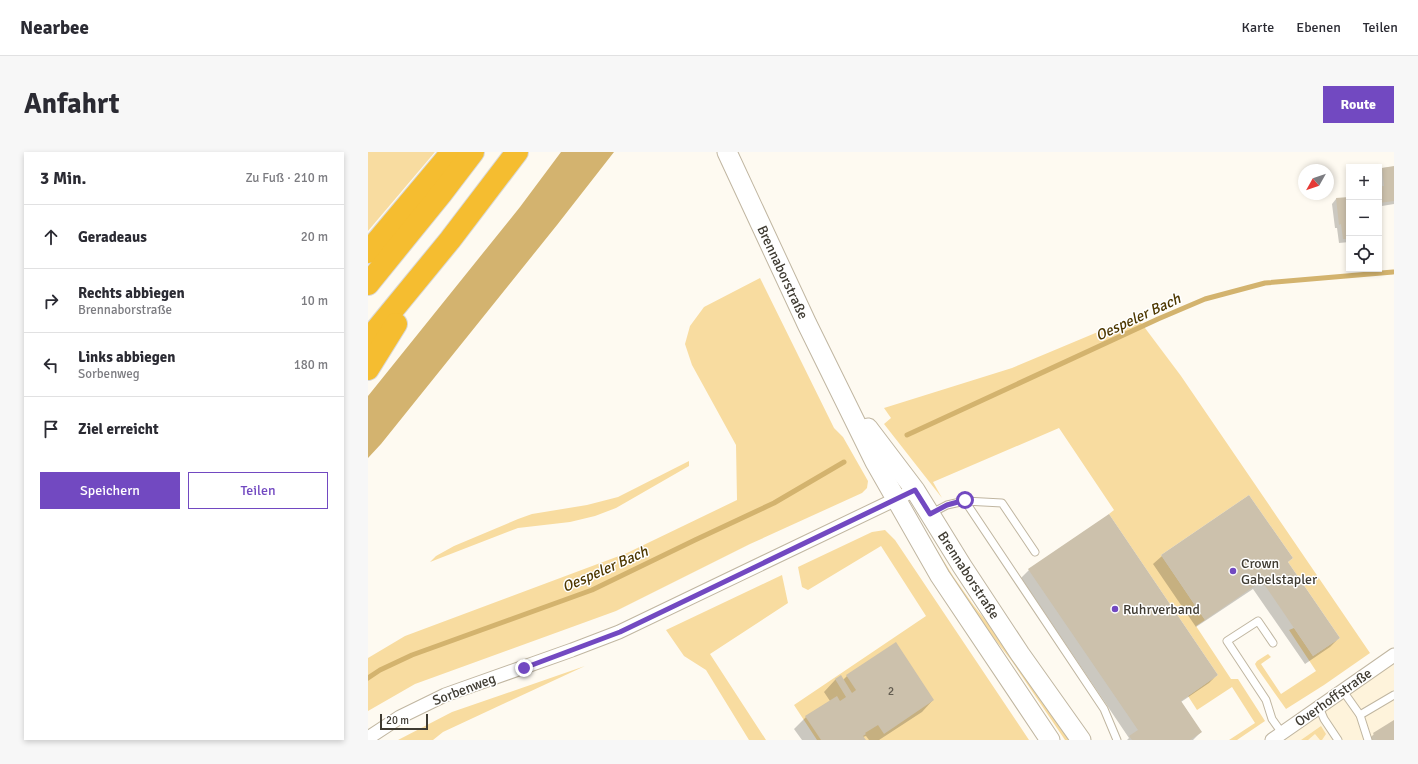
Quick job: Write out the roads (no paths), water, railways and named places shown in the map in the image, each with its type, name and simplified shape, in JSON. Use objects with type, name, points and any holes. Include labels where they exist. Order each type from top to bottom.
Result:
[{"type":"highway","points":[[368,252],[452,152]]},
{"type":"highway","points":[[368,284],[473,152]]},
{"type":"highway","points":[[368,340],[450,240],[517,152]]},
{"type":"highway","points":[[368,369],[450,240]]},
{"type":"main road","name":"Brennaborstraße","points":[[727,152],[807,324],[875,462],[940,576],[1050,740]]},
{"type":"main road","name":"Brennaborstraße","points":[[841,392],[915,490],[962,566],[1020,654],[1081,740]]},
{"type":"street","name":"Sorbenweg","points":[[368,738],[400,717],[446,695],[620,632],[915,490]]},
{"type":"street","name":"Overhoffstraße","points":[[1277,736],[1394,655]]},
{"type":"lane","points":[[930,514],[947,505],[965,500],[1002,503],[1035,552]]},
{"type":"lane","points":[[965,500],[1104,708],[1117,740]]},
{"type":"lane","points":[[1273,643],[1258,621],[1227,641],[1266,700],[1277,736]]},
{"type":"lane","points":[[1343,691],[1360,715],[1368,740]]},
{"type":"lane","points":[[1360,715],[1394,695]]},
{"type":"lane","points":[[1319,708],[1324,719],[1338,740]]},
{"type":"waterway","name":"Oespeler Bach","points":[[907,435],[1158,319],[1205,299],[1265,283],[1393,272]]},
{"type":"waterway","name":"Oespeler Bach","points":[[368,678],[380,670],[412,655],[592,590],[774,503],[844,462]]},
{"type":"place","name":"Crown Gabelstapler","points":[[1233,571]]},
{"type":"place","name":"Ruhrverband","points":[[1115,609]]}]
